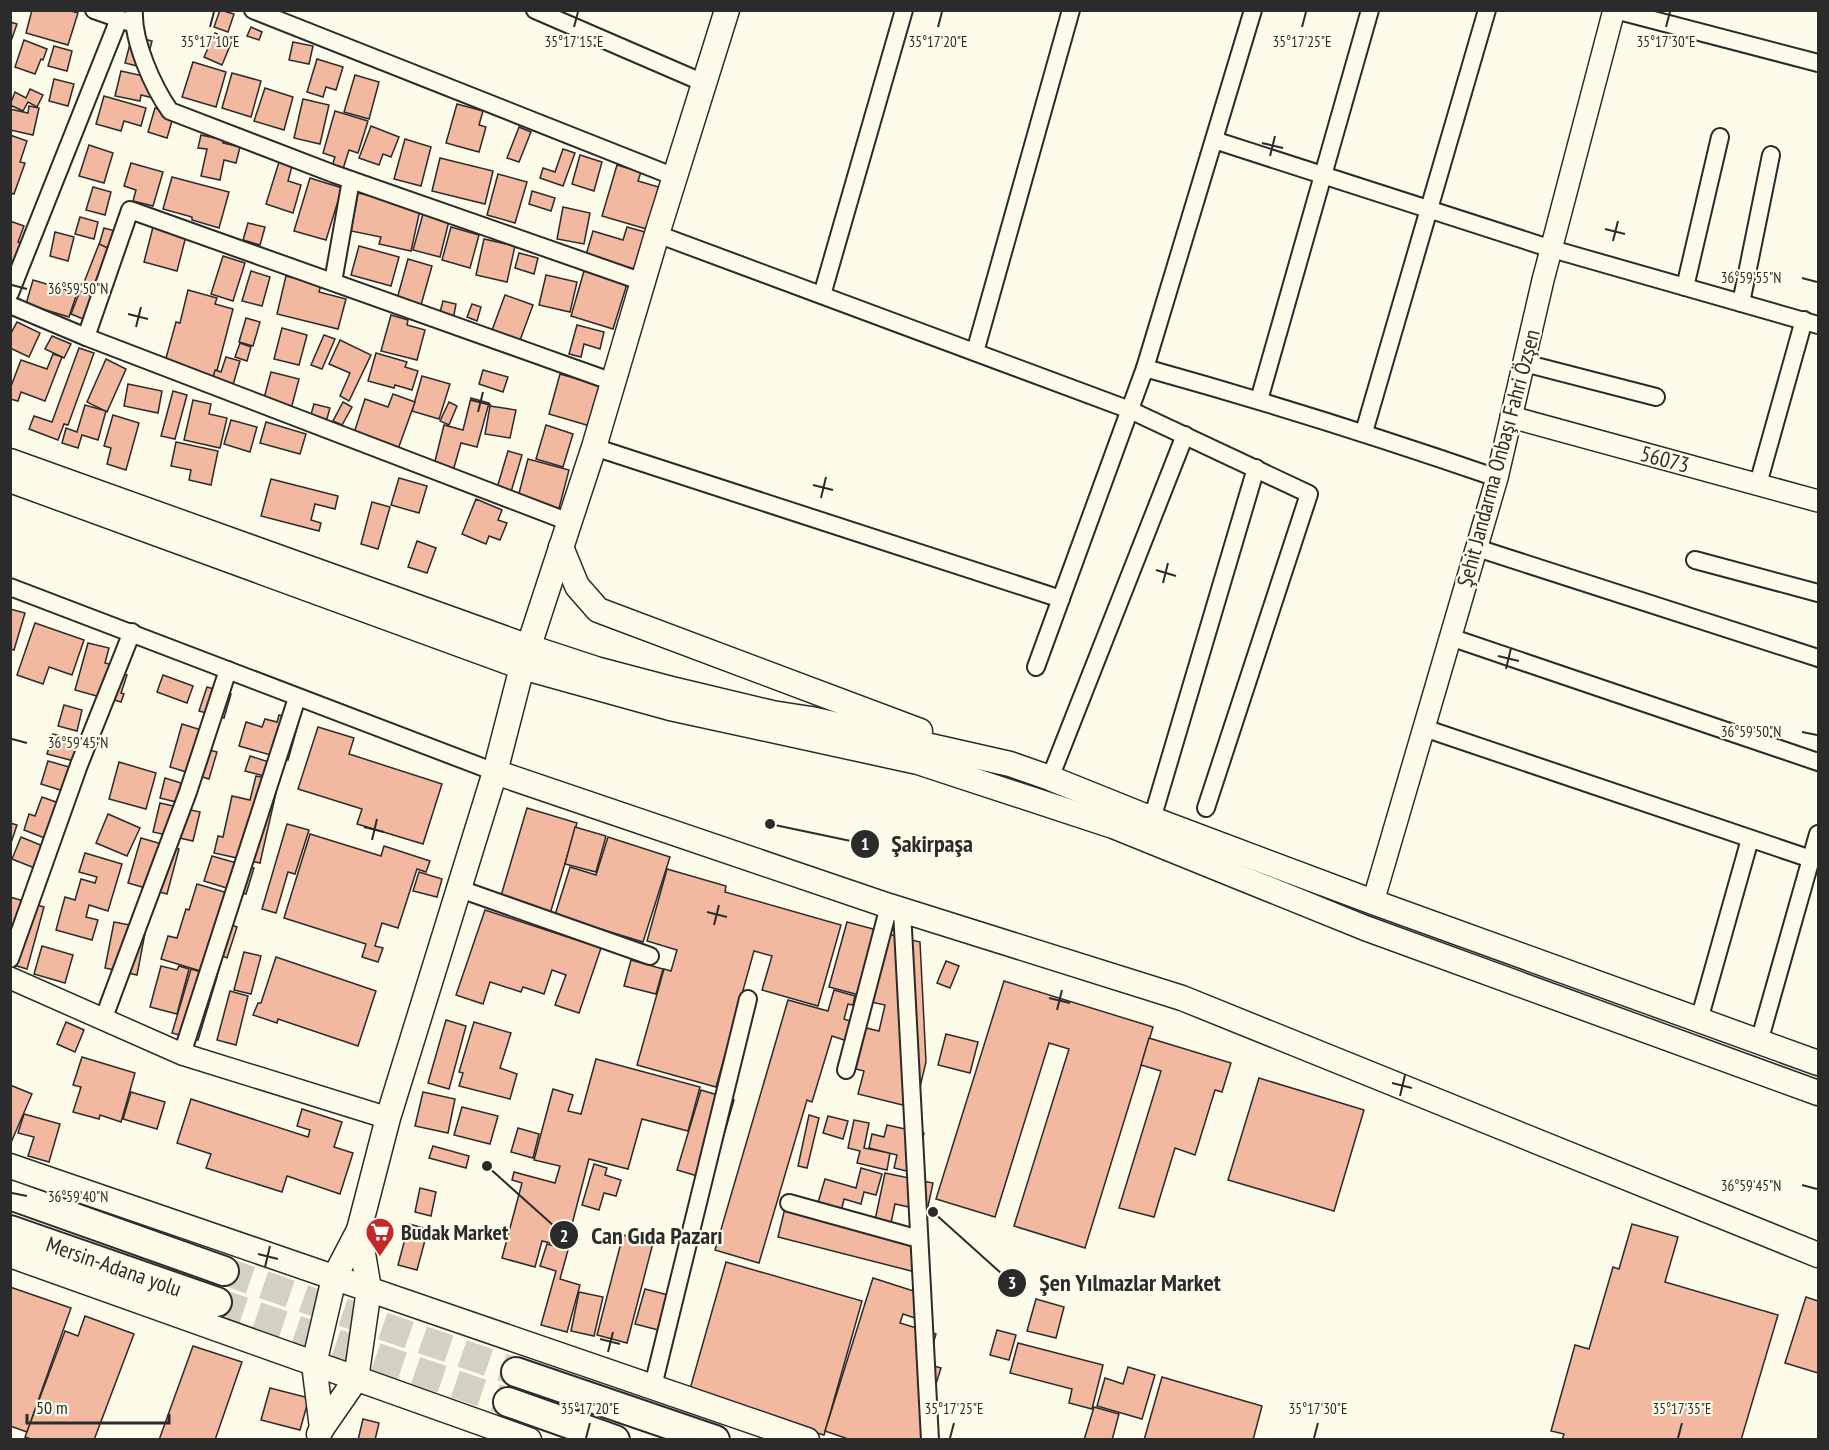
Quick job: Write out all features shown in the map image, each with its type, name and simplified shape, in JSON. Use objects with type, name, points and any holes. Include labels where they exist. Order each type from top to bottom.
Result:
[{"type":"highway","name":"Mersin-Adana yolu","points":[[10,1195],[224,1271]]},
{"type":"highway","name":"Mersin-Adana yolu","points":[[10,1230],[217,1302]]},
{"type":"highway","points":[[516,1372],[715,1440]]},
{"type":"highway","points":[[508,1402],[615,1440]]},
{"type":"main road","points":[[320,1434],[314,1364],[334,1278],[359,1230],[388,1118],[460,889],[526,657],[594,447],[727,10]]},
{"type":"main road","points":[[10,461],[526,657],[596,669],[772,713],[811,719],[1010,764]]},
{"type":"main road","points":[[10,480],[670,708],[929,766],[1113,826],[1365,928],[1818,1093]]},
{"type":"main road","points":[[561,547],[577,586],[598,610],[1050,778],[1373,902],[1818,1063]]},
{"type":"main road","points":[[495,772],[896,908],[1182,998],[1818,1255]]},
{"type":"main road","points":[[10,1166],[807,1440]]},
{"type":"main road","points":[[320,1434],[356,1379],[369,1289],[359,1230]]},
{"type":"main road","points":[[10,1256],[529,1440]]},
{"type":"street","points":[[94,10],[129,18]]},
{"type":"street","points":[[254,10],[675,177]]},
{"type":"street","points":[[535,10],[704,83]]},
{"type":"street","points":[[822,295],[904,10]]},
{"type":"street","points":[[975,352],[1071,10]]},
{"type":"street","points":[[1036,667],[1145,368],[1253,10]]},
{"type":"street","points":[[1259,400],[1370,10]]},
{"type":"street","points":[[1364,432],[1487,10]]},
{"type":"street","points":[[1615,10],[1818,63]]},
{"type":"street","name":"Şehit Jandarma Onbaşı Fahri Özşen","points":[[1373,902],[1497,478],[1552,249],[1615,10]]},
{"type":"street","points":[[129,18],[155,89],[170,111],[351,180],[643,282]]},
{"type":"street","points":[[10,293],[129,18]]},
{"type":"street","points":[[1685,286],[1720,137]]},
{"type":"street","points":[[1214,140],[1552,249],[1815,323],[1758,484]]},
{"type":"street","points":[[1741,303],[1771,154]]},
{"type":"street","points":[[333,282],[351,180]]},
{"type":"street","points":[[86,337],[130,210],[613,382]]},
{"type":"street","points":[[657,234],[1130,410],[1309,494],[1206,808]]},
{"type":"street","points":[[10,305],[86,337],[570,522]]},
{"type":"street","points":[[1524,363],[1656,397]]},
{"type":"street","points":[[1145,368],[1364,432],[1497,478]]},
{"type":"street","name":"56073","points":[[1511,417],[1818,501]]},
{"type":"street","points":[[1050,778],[1185,435]]},
{"type":"street","points":[[594,447],[1061,598]]},
{"type":"street","points":[[1152,819],[1256,468]]},
{"type":"street","points":[[1477,548],[1818,658]]},
{"type":"street","points":[[1695,560],[1818,593]]},
{"type":"street","points":[[10,587],[495,772]]},
{"type":"street","points":[[10,959],[79,765],[132,632]]},
{"type":"street","points":[[1450,638],[1818,762]]},
{"type":"street","points":[[103,1020],[188,792],[228,670]]},
{"type":"street","points":[[182,1054],[297,698]]},
{"type":"street","points":[[1424,728],[1811,860]]},
{"type":"street","points":[[1759,1042],[1818,834]]},
{"type":"street","points":[[1699,1020],[1750,838]]},
{"type":"street","points":[[460,889],[650,956]]},
{"type":"street","points":[[846,1070],[896,908]]},
{"type":"street","points":[[896,908],[919,1239],[930,1440]]},
{"type":"street","points":[[10,978],[182,1054],[388,1118]]},
{"type":"street","points":[[653,1386],[748,999]]},
{"type":"street","points":[[789,1203],[919,1239]]},
{"type":"building","points":[[32,10],[68,10],[78,13],[68,45],[26,33]]},
{"type":"building","points":[[220,10],[234,14],[228,32],[214,27]]},
{"type":"building","points":[[10,22],[17,24],[10,44]]},
{"type":"building","points":[[251,27],[262,32],[259,40],[247,36]]},
{"type":"building","points":[[215,33],[232,41],[222,65],[204,57]]},
{"type":"building","points":[[132,36],[152,41],[145,68],[125,63]]},
{"type":"building","points":[[24,40],[47,49],[35,74],[15,67]]},
{"type":"building","points":[[293,42],[313,46],[309,64],[289,60]]},
{"type":"building","points":[[54,46],[72,51],[67,71],[48,66]]},
{"type":"building","points":[[317,59],[343,67],[336,90],[326,87],[323,97],[307,92]]},
{"type":"building","points":[[193,62],[226,72],[216,107],[182,97]]},
{"type":"building","points":[[121,71],[157,79],[153,98],[141,95],[140,101],[115,96]]},
{"type":"building","points":[[232,73],[261,81],[251,117],[222,108]]},
{"type":"building","points":[[355,75],[379,82],[369,119],[344,112]]},
{"type":"building","points":[[54,79],[74,84],[68,106],[49,101]]},
{"type":"building","points":[[265,88],[293,97],[284,130],[254,121]]},
{"type":"building","points":[[30,89],[43,95],[37,107],[28,102],[23,111],[10,105],[15,92],[26,98]]},
{"type":"building","points":[[104,96],[146,108],[141,126],[124,121],[121,131],[96,124]]},
{"type":"building","points":[[303,99],[329,105],[320,144],[294,138]]},
{"type":"building","points":[[457,104],[483,111],[479,125],[486,127],[479,152],[446,143]]},
{"type":"building","points":[[29,106],[39,108],[33,135],[10,130],[10,109],[28,113]]},
{"type":"building","points":[[155,108],[174,114],[167,138],[148,132]]},
{"type":"building","points":[[335,111],[368,121],[358,153],[349,150],[343,169],[332,166],[335,157],[323,153]]},
{"type":"building","points":[[371,126],[399,137],[391,157],[383,154],[379,165],[359,158]]},
{"type":"building","points":[[519,127],[531,132],[519,162],[507,158]]},
{"type":"building","points":[[10,135],[27,141],[20,162],[25,163],[14,194],[10,193]]},
{"type":"building","points":[[201,135],[224,140],[223,143],[240,147],[236,163],[224,160],[220,180],[201,176],[207,149],[198,148]]},
{"type":"building","points":[[405,139],[431,147],[421,186],[394,179]]},
{"type":"building","points":[[89,145],[113,153],[104,183],[79,176]]},
{"type":"building","points":[[563,149],[575,153],[563,186],[540,178],[543,168],[555,172]]},
{"type":"building","points":[[580,155],[602,162],[594,191],[572,184]]},
{"type":"building","points":[[440,158],[493,171],[485,204],[432,191]]},
{"type":"building","points":[[279,162],[292,166],[288,181],[301,185],[293,213],[266,204]]},
{"type":"building","points":[[131,163],[163,172],[153,206],[133,201],[136,190],[124,186]]},
{"type":"building","points":[[617,165],[641,172],[638,181],[662,188],[650,230],[602,216]]},
{"type":"building","points":[[498,174],[527,182],[515,223],[487,215]]},
{"type":"building","points":[[172,177],[229,192],[219,228],[163,209]]},
{"type":"building","points":[[310,178],[342,188],[326,240],[294,231]]},
{"type":"building","points":[[93,187],[111,192],[105,215],[86,210]]},
{"type":"building","points":[[532,191],[555,198],[551,211],[529,204]]},
{"type":"building","points":[[358,193],[409,204],[420,210],[411,251],[379,244],[381,237],[351,231]]},
{"type":"building","points":[[563,207],[590,213],[584,244],[557,239]]},
{"type":"building","points":[[423,214],[449,221],[440,257],[413,250]]},
{"type":"building","points":[[80,217],[98,222],[94,239],[75,234]]},
{"type":"building","points":[[10,221],[24,226],[18,242],[28,246],[20,267],[10,264]]},
{"type":"building","points":[[248,223],[265,227],[260,245],[243,240]]},
{"type":"building","points":[[153,227],[186,236],[177,271],[144,262]]},
{"type":"building","points":[[451,227],[479,235],[470,268],[442,260]]},
{"type":"building","points":[[627,227],[645,232],[634,269],[586,255],[593,231],[623,240]]},
{"type":"building","points":[[104,228],[115,231],[109,249],[99,245]]},
{"type":"building","points":[[55,232],[74,237],[68,261],[50,256]]},
{"type":"building","points":[[484,239],[515,246],[507,282],[476,275]]},
{"type":"building","points":[[99,244],[108,248],[93,288],[83,285]]},
{"type":"building","points":[[359,246],[399,257],[391,286],[351,275]]},
{"type":"building","points":[[519,253],[538,258],[534,274],[515,268]]},
{"type":"building","points":[[223,256],[245,263],[233,301],[211,294]]},
{"type":"building","points":[[408,259],[432,266],[421,305],[397,299]]},
{"type":"building","points":[[251,271],[270,277],[262,306],[242,301]]},
{"type":"building","points":[[584,271],[627,284],[613,329],[571,316]]},
{"type":"building","points":[[546,275],[577,282],[570,312],[539,305]]},
{"type":"building","points":[[286,276],[321,285],[319,292],[346,299],[338,329],[277,314]]},
{"type":"building","points":[[33,280],[77,293],[69,317],[26,304]]},
{"type":"building","points":[[188,290],[217,298],[215,304],[233,309],[214,382],[163,369],[176,322],[180,323]]},
{"type":"building","points":[[80,291],[102,300],[93,323],[71,314]]},
{"type":"building","points":[[505,295],[533,305],[519,343],[491,333]]},
{"type":"building","points":[[443,301],[456,304],[453,320],[439,316]]},
{"type":"building","points":[[472,304],[481,307],[477,321],[467,317]]},
{"type":"building","points":[[391,315],[408,320],[407,325],[425,330],[417,360],[381,351]]},
{"type":"building","points":[[246,318],[260,322],[253,346],[239,342]]},
{"type":"building","points":[[17,322],[40,333],[29,357],[10,348],[10,335]]},
{"type":"building","points":[[577,325],[604,332],[600,349],[584,344],[581,357],[569,354]]},
{"type":"building","points":[[282,328],[307,335],[299,365],[274,359]]},
{"type":"building","points":[[324,335],[335,339],[322,369],[311,365]]},
{"type":"building","points":[[52,336],[71,344],[64,358],[45,349]]},
{"type":"building","points":[[340,340],[371,355],[349,401],[340,396],[350,373],[329,364]]},
{"type":"building","points":[[240,343],[251,347],[247,361],[235,357]]},
{"type":"building","points":[[79,348],[94,353],[68,425],[64,424],[58,440],[29,429],[34,416],[52,422]]},
{"type":"building","points":[[376,353],[407,362],[405,367],[418,371],[412,390],[368,381]]},
{"type":"building","points":[[53,354],[62,357],[45,401],[21,392],[18,401],[10,399],[10,389],[21,360],[47,369]]},
{"type":"building","points":[[226,357],[240,361],[232,388],[212,382],[215,370],[221,372]]},
{"type":"building","points":[[106,359],[126,369],[107,412],[87,402]]},
{"type":"building","points":[[483,370],[508,377],[503,392],[479,384]]},
{"type":"building","points":[[271,372],[299,379],[291,409],[263,402]]},
{"type":"building","points":[[560,374],[602,386],[590,426],[549,414]]},
{"type":"building","points":[[422,376],[450,384],[439,419],[412,411]]},
{"type":"building","points":[[128,384],[162,391],[158,413],[124,406]]},
{"type":"building","points":[[173,391],[187,395],[175,439],[161,436]]},
{"type":"building","points":[[393,394],[415,402],[397,452],[354,433],[365,399],[388,407]]},
{"type":"building","points":[[471,398],[489,403],[477,447],[461,443],[453,471],[434,465],[444,425],[463,430]]},
{"type":"building","points":[[193,400],[211,404],[209,414],[227,418],[220,448],[184,440]]},
{"type":"building","points":[[343,402],[352,407],[342,425],[333,421]]},
{"type":"building","points":[[449,402],[457,406],[449,425],[440,421]]},
{"type":"building","points":[[314,404],[330,408],[326,422],[310,418]]},
{"type":"building","points":[[85,405],[106,411],[98,440],[82,435],[78,448],[62,443],[66,428],[77,432]]},
{"type":"building","points":[[490,406],[516,410],[510,438],[485,434]]},
{"type":"building","points":[[113,415],[139,423],[126,470],[107,464],[111,448],[104,446]]},
{"type":"building","points":[[231,420],[257,427],[250,452],[224,444]]},
{"type":"building","points":[[266,422],[306,434],[300,454],[260,443]]},
{"type":"building","points":[[546,425],[573,434],[563,467],[536,459]]},
{"type":"building","points":[[176,442],[218,451],[211,485],[189,480],[191,470],[171,466]]},
{"type":"building","points":[[508,451],[522,455],[511,492],[497,488]]},
{"type":"building","points":[[528,459],[569,470],[558,512],[517,501]]},
{"type":"building","points":[[399,478],[427,486],[419,513],[391,505]]},
{"type":"building","points":[[271,479],[338,496],[335,509],[315,504],[311,520],[321,523],[319,531],[261,516]]},
{"type":"building","points":[[476,499],[502,510],[498,520],[507,523],[500,540],[489,536],[486,544],[462,534]]},
{"type":"building","points":[[372,502],[390,507],[378,549],[361,544]]},
{"type":"building","points":[[417,541],[436,548],[427,573],[408,567]]},
{"type":"building","points":[[10,609],[25,613],[14,650],[10,649]]},
{"type":"building","points":[[35,623],[84,640],[72,675],[49,667],[43,684],[17,675]]},
{"type":"building","points":[[88,643],[109,648],[105,663],[113,665],[104,698],[75,690]]},
{"type":"building","points":[[116,671],[127,675],[121,693],[124,694],[121,702],[108,698]]},
{"type":"building","points":[[163,675],[193,686],[187,703],[157,692]]},
{"type":"building","points":[[207,687],[231,694],[224,718],[199,711]]},
{"type":"building","points":[[64,705],[82,710],[77,731],[58,726]]},
{"type":"building","points":[[279,715],[299,721],[288,760],[239,746],[246,722],[262,727],[265,719],[277,722]]},
{"type":"building","points":[[182,724],[211,733],[206,749],[217,752],[209,779],[170,767]]},
{"type":"building","points":[[318,727],[354,738],[349,754],[442,784],[423,844],[357,824],[362,809],[298,789]]},
{"type":"building","points":[[53,734],[79,741],[74,761],[47,754]]},
{"type":"building","points":[[250,756],[272,763],[268,777],[245,771]]},
{"type":"building","points":[[48,761],[83,771],[76,795],[41,784]]},
{"type":"building","points":[[119,762],[156,773],[146,809],[109,799]]},
{"type":"building","points":[[256,776],[270,779],[269,782],[278,784],[260,863],[214,853],[218,836],[223,837],[232,796],[250,800]]},
{"type":"building","points":[[165,778],[181,783],[176,802],[160,798]]},
{"type":"building","points":[[42,797],[70,807],[50,840],[24,830],[29,814],[35,816]]},
{"type":"building","points":[[160,803],[200,812],[193,841],[153,832]]},
{"type":"building","points":[[527,808],[577,823],[550,914],[500,899]]},
{"type":"building","points":[[108,814],[140,828],[127,856],[96,843]]},
{"type":"building","points":[[10,823],[17,825],[10,846]]},
{"type":"building","points":[[287,824],[309,830],[295,874],[288,872],[276,913],[262,909]]},
{"type":"building","points":[[575,827],[606,836],[596,872],[565,864]]},
{"type":"building","points":[[310,834],[381,856],[384,846],[430,861],[426,872],[417,869],[398,928],[382,923],[375,946],[383,948],[378,962],[362,957],[366,944],[284,918]]},
{"type":"building","points":[[21,837],[55,851],[47,873],[12,859]]},
{"type":"building","points":[[608,837],[670,857],[643,942],[555,915],[570,867],[596,875]]},
{"type":"building","points":[[141,838],[179,849],[167,894],[128,883]]},
{"type":"building","points":[[85,853],[122,864],[108,911],[89,905],[86,917],[98,920],[92,940],[56,930],[65,897],[75,900],[81,879],[95,883],[97,877],[79,872]]},
{"type":"building","points":[[212,856],[254,868],[246,894],[204,881]]},
{"type":"building","points":[[667,869],[726,886],[725,892],[841,925],[818,1006],[762,990],[772,956],[754,951],[716,1087],[637,1065],[664,969],[671,971],[677,950],[647,941]]},
{"type":"building","points":[[419,872],[442,879],[437,897],[413,891]]},
{"type":"building","points":[[197,884],[238,896],[229,924],[237,927],[227,958],[223,956],[217,976],[161,959],[168,936],[177,938]]},
{"type":"building","points":[[10,897],[44,907],[27,969],[10,964]]},
{"type":"building","points":[[485,910],[601,948],[579,1013],[555,1005],[566,975],[552,970],[544,994],[523,987],[521,992],[490,982],[483,1004],[456,995]]},
{"type":"building","points":[[114,922],[146,928],[137,975],[105,968]]},
{"type":"building","points":[[847,922],[877,930],[859,995],[829,987]]},
{"type":"building","points":[[888,934],[920,942],[926,1062],[915,1108],[858,1094],[864,1071],[856,1069],[866,1028],[879,1031],[885,1005],[871,1002]]},
{"type":"building","points":[[42,946],[73,955],[65,983],[34,974]]},
{"type":"building","points":[[244,952],[261,956],[251,994],[234,990]]},
{"type":"building","points":[[276,957],[376,991],[358,1046],[278,1019],[277,1023],[253,1015],[258,1003],[261,1003]]},
{"type":"building","points":[[631,960],[663,969],[656,994],[624,986]]},
{"type":"building","points":[[946,961],[959,966],[950,988],[937,983]]},
{"type":"building","points":[[161,966],[177,970],[179,966],[189,969],[177,1014],[150,1007]]},
{"type":"building","points":[[191,969],[217,977],[198,1040],[172,1033]]},
{"type":"building","points":[[1004,981],[1153,1027],[1085,1248],[1014,1226],[1069,1049],[1049,1043],[995,1217],[936,1199]]},
{"type":"building","points":[[834,990],[855,996],[853,1005],[848,1004],[844,1019],[853,1022],[847,1041],[832,1036],[812,1102],[807,1100],[759,1263],[715,1250],[788,1000],[828,1011]]},
{"type":"building","points":[[230,991],[248,996],[236,1045],[217,1040]]},
{"type":"building","points":[[446,1020],[466,1026],[449,1089],[428,1083]]},
{"type":"building","points":[[66,1022],[84,1030],[75,1052],[57,1044]]},
{"type":"building","points":[[474,1022],[511,1033],[500,1068],[517,1074],[510,1099],[459,1086],[463,1073],[459,1072]]},
{"type":"building","points":[[946,1034],[978,1042],[970,1073],[938,1065]]},
{"type":"building","points":[[1149,1038],[1231,1063],[1222,1092],[1215,1090],[1195,1155],[1175,1148],[1154,1217],[1119,1208],[1161,1071],[1141,1065]]},
{"type":"building","points":[[82,1057],[135,1073],[121,1122],[100,1115],[99,1119],[73,1112],[81,1087],[73,1085]]},
{"type":"building","points":[[596,1059],[700,1087],[688,1131],[642,1119],[628,1169],[589,1159],[566,1247],[542,1241],[535,1267],[502,1258],[522,1183],[512,1180],[514,1172],[555,1183],[560,1166],[534,1160],[553,1089],[573,1095],[568,1111],[581,1114]]},
{"type":"building","points":[[1259,1078],[1364,1110],[1334,1211],[1228,1180]]},
{"type":"building","points":[[10,1085],[32,1094],[10,1145]]},
{"type":"building","points":[[701,1090],[734,1100],[711,1180],[677,1170]]},
{"type":"building","points":[[131,1092],[165,1102],[157,1129],[123,1119]]},
{"type":"building","points":[[423,1092],[455,1099],[448,1133],[415,1126]]},
{"type":"building","points":[[191,1099],[308,1137],[310,1130],[297,1126],[302,1109],[342,1122],[334,1147],[353,1153],[340,1194],[287,1176],[282,1192],[206,1168],[211,1154],[177,1143]]},
{"type":"building","points":[[462,1107],[498,1116],[490,1144],[454,1135]]},
{"type":"building","points":[[24,1114],[60,1124],[49,1162],[28,1156],[34,1137],[18,1133]]},
{"type":"building","points":[[809,1115],[819,1118],[807,1168],[798,1166]]},
{"type":"building","points":[[828,1116],[848,1121],[843,1139],[823,1133]]},
{"type":"building","points":[[854,1120],[869,1123],[864,1148],[890,1153],[887,1170],[857,1163],[860,1151],[848,1148]]},
{"type":"building","points":[[887,1125],[924,1133],[915,1173],[894,1168],[897,1155],[869,1148],[872,1134],[884,1137]]},
{"type":"building","points":[[518,1128],[539,1134],[533,1158],[511,1152]]},
{"type":"building","points":[[433,1146],[469,1156],[466,1168],[429,1158]]},
{"type":"building","points":[[594,1164],[607,1168],[605,1175],[621,1180],[616,1196],[604,1193],[599,1210],[582,1205]]},
{"type":"building","points":[[861,1168],[882,1174],[876,1195],[864,1192],[861,1204],[844,1199],[841,1212],[817,1206],[825,1179],[856,1188]]},
{"type":"building","points":[[885,1173],[933,1183],[927,1211],[895,1204],[891,1223],[875,1220]]},
{"type":"building","points":[[420,1188],[436,1192],[431,1216],[415,1212]]},
{"type":"building","points":[[785,1208],[927,1244],[919,1273],[778,1237]]},
{"type":"building","points":[[409,1224],[428,1229],[417,1270],[398,1265]]},
{"type":"building","points":[[1632,1224],[1678,1237],[1665,1282],[1778,1315],[1741,1440],[1562,1440],[1564,1434],[1551,1431],[1575,1345],[1589,1349],[1613,1267],[1619,1269]]},
{"type":"building","points":[[623,1235],[653,1243],[627,1343],[597,1335]]},
{"type":"building","points":[[547,1244],[568,1250],[560,1279],[580,1285],[567,1332],[541,1325],[556,1271],[540,1266]]},
{"type":"building","points":[[726,1262],[862,1301],[824,1435],[688,1396]]},
{"type":"building","points":[[873,1278],[926,1295],[918,1319],[903,1314],[900,1323],[936,1334],[927,1364],[941,1368],[922,1429],[934,1440],[851,1440],[825,1431]]},
{"type":"building","points":[[10,1287],[71,1308],[27,1432],[10,1426]]},
{"type":"building","points":[[645,1289],[676,1297],[666,1332],[635,1324]]},
{"type":"building","points":[[579,1292],[603,1297],[594,1336],[571,1331]]},
{"type":"building","points":[[1806,1297],[1818,1301],[1818,1373],[1785,1363]]},
{"type":"building","points":[[1036,1299],[1064,1307],[1056,1338],[1027,1331]]},
{"type":"building","points":[[85,1316],[134,1334],[94,1440],[33,1440],[25,1437],[65,1331],[78,1336]]},
{"type":"building","points":[[997,1330],[1016,1335],[1009,1360],[990,1355]]},
{"type":"building","points":[[1018,1343],[1103,1365],[1092,1409],[1069,1403],[1072,1389],[1010,1373]]},
{"type":"building","points":[[193,1346],[242,1362],[215,1440],[159,1440]]},
{"type":"building","points":[[1128,1367],[1155,1375],[1142,1419],[1097,1406],[1105,1378],[1123,1384]]},
{"type":"building","points":[[1162,1377],[1262,1406],[1253,1440],[1144,1440]]},
{"type":"building","points":[[270,1388],[309,1398],[300,1430],[261,1420]]},
{"type":"building","points":[[1094,1407],[1119,1414],[1112,1440],[1084,1440]]},
{"type":"building","points":[[363,1419],[379,1423],[375,1440],[358,1440]]},
{"type":"tunnel","points":[[224,1271],[516,1372]]},
{"type":"tunnel","points":[[217,1302],[508,1402]]},
{"type":"place","name":"Şakirpaşa","points":[[770,824]]},
{"type":"place","name":"Can Gıda Pazarı","points":[[487,1166]]},
{"type":"place","name":"Şen Yılmazlar Market","points":[[933,1212]]},
{"type":"place","name":"Budak Market","points":[[380,1258]]}]
